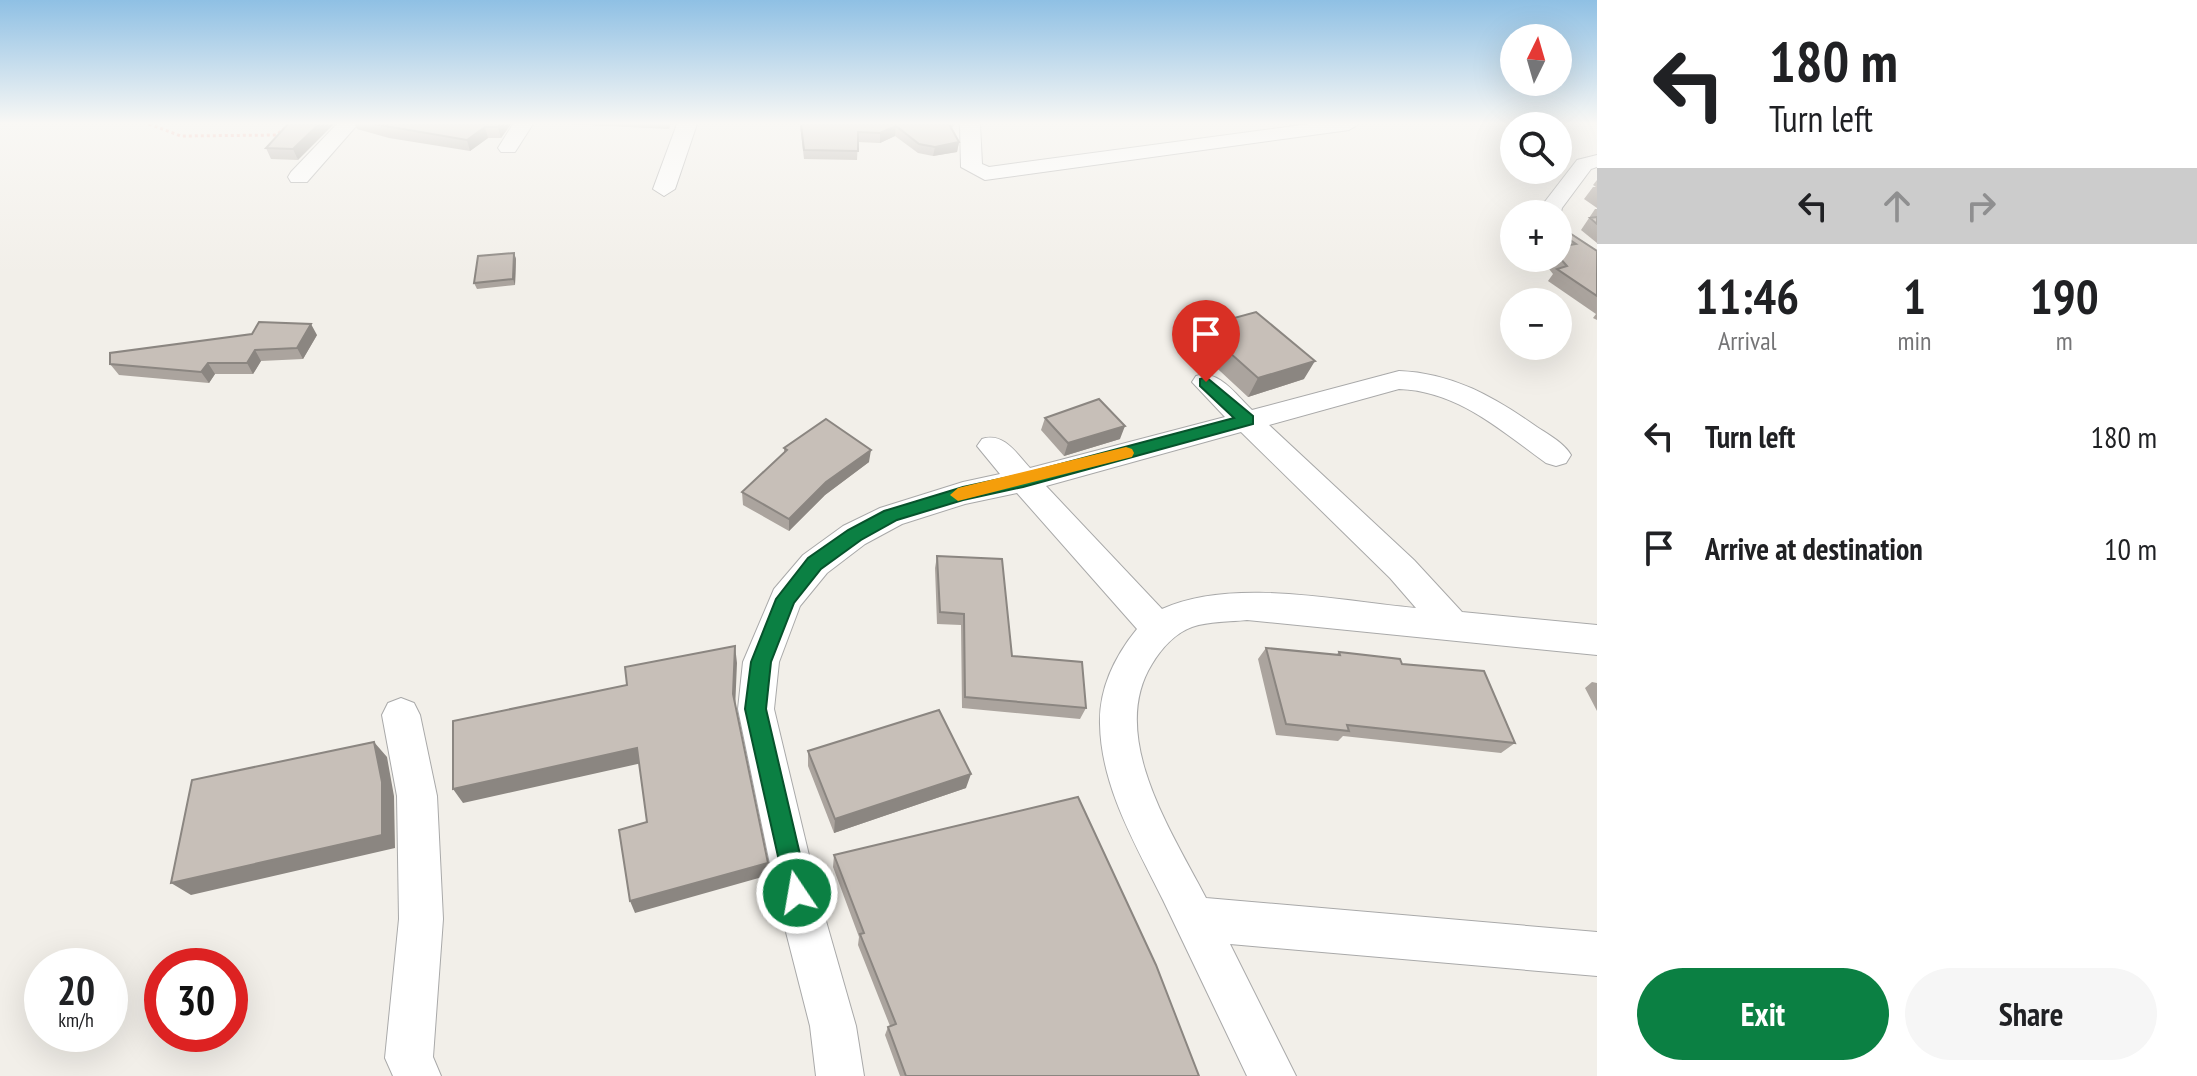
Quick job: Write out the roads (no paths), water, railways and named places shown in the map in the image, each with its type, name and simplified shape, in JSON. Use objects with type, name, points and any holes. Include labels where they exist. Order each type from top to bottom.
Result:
[{"type":"street","points":[[664,189],[669,174]]},
{"type":"street","points":[[1557,200],[1576,174]]},
{"type":"street","points":[[840,1076],[833,1026],[797,893],[756,709],[761,662],[786,599],[815,564],[854,535],[891,516],[963,493],[1023,481],[1399,380],[1426,380],[1460,391],[1556,455]]},
{"type":"street","points":[[1206,382],[1402,569],[1452,625]]},
{"type":"street","points":[[992,446],[1157,628]]},
{"type":"street","points":[[1272,1076],[1136,802],[1121,756],[1116,704],[1128,666],[1157,628],[1191,613],[1247,606],[1597,640]]},
{"type":"street","points":[[401,715],[417,796],[421,919],[409,1058],[417,1076]]},
{"type":"street","points":[[1196,919],[1597,954]]}]
